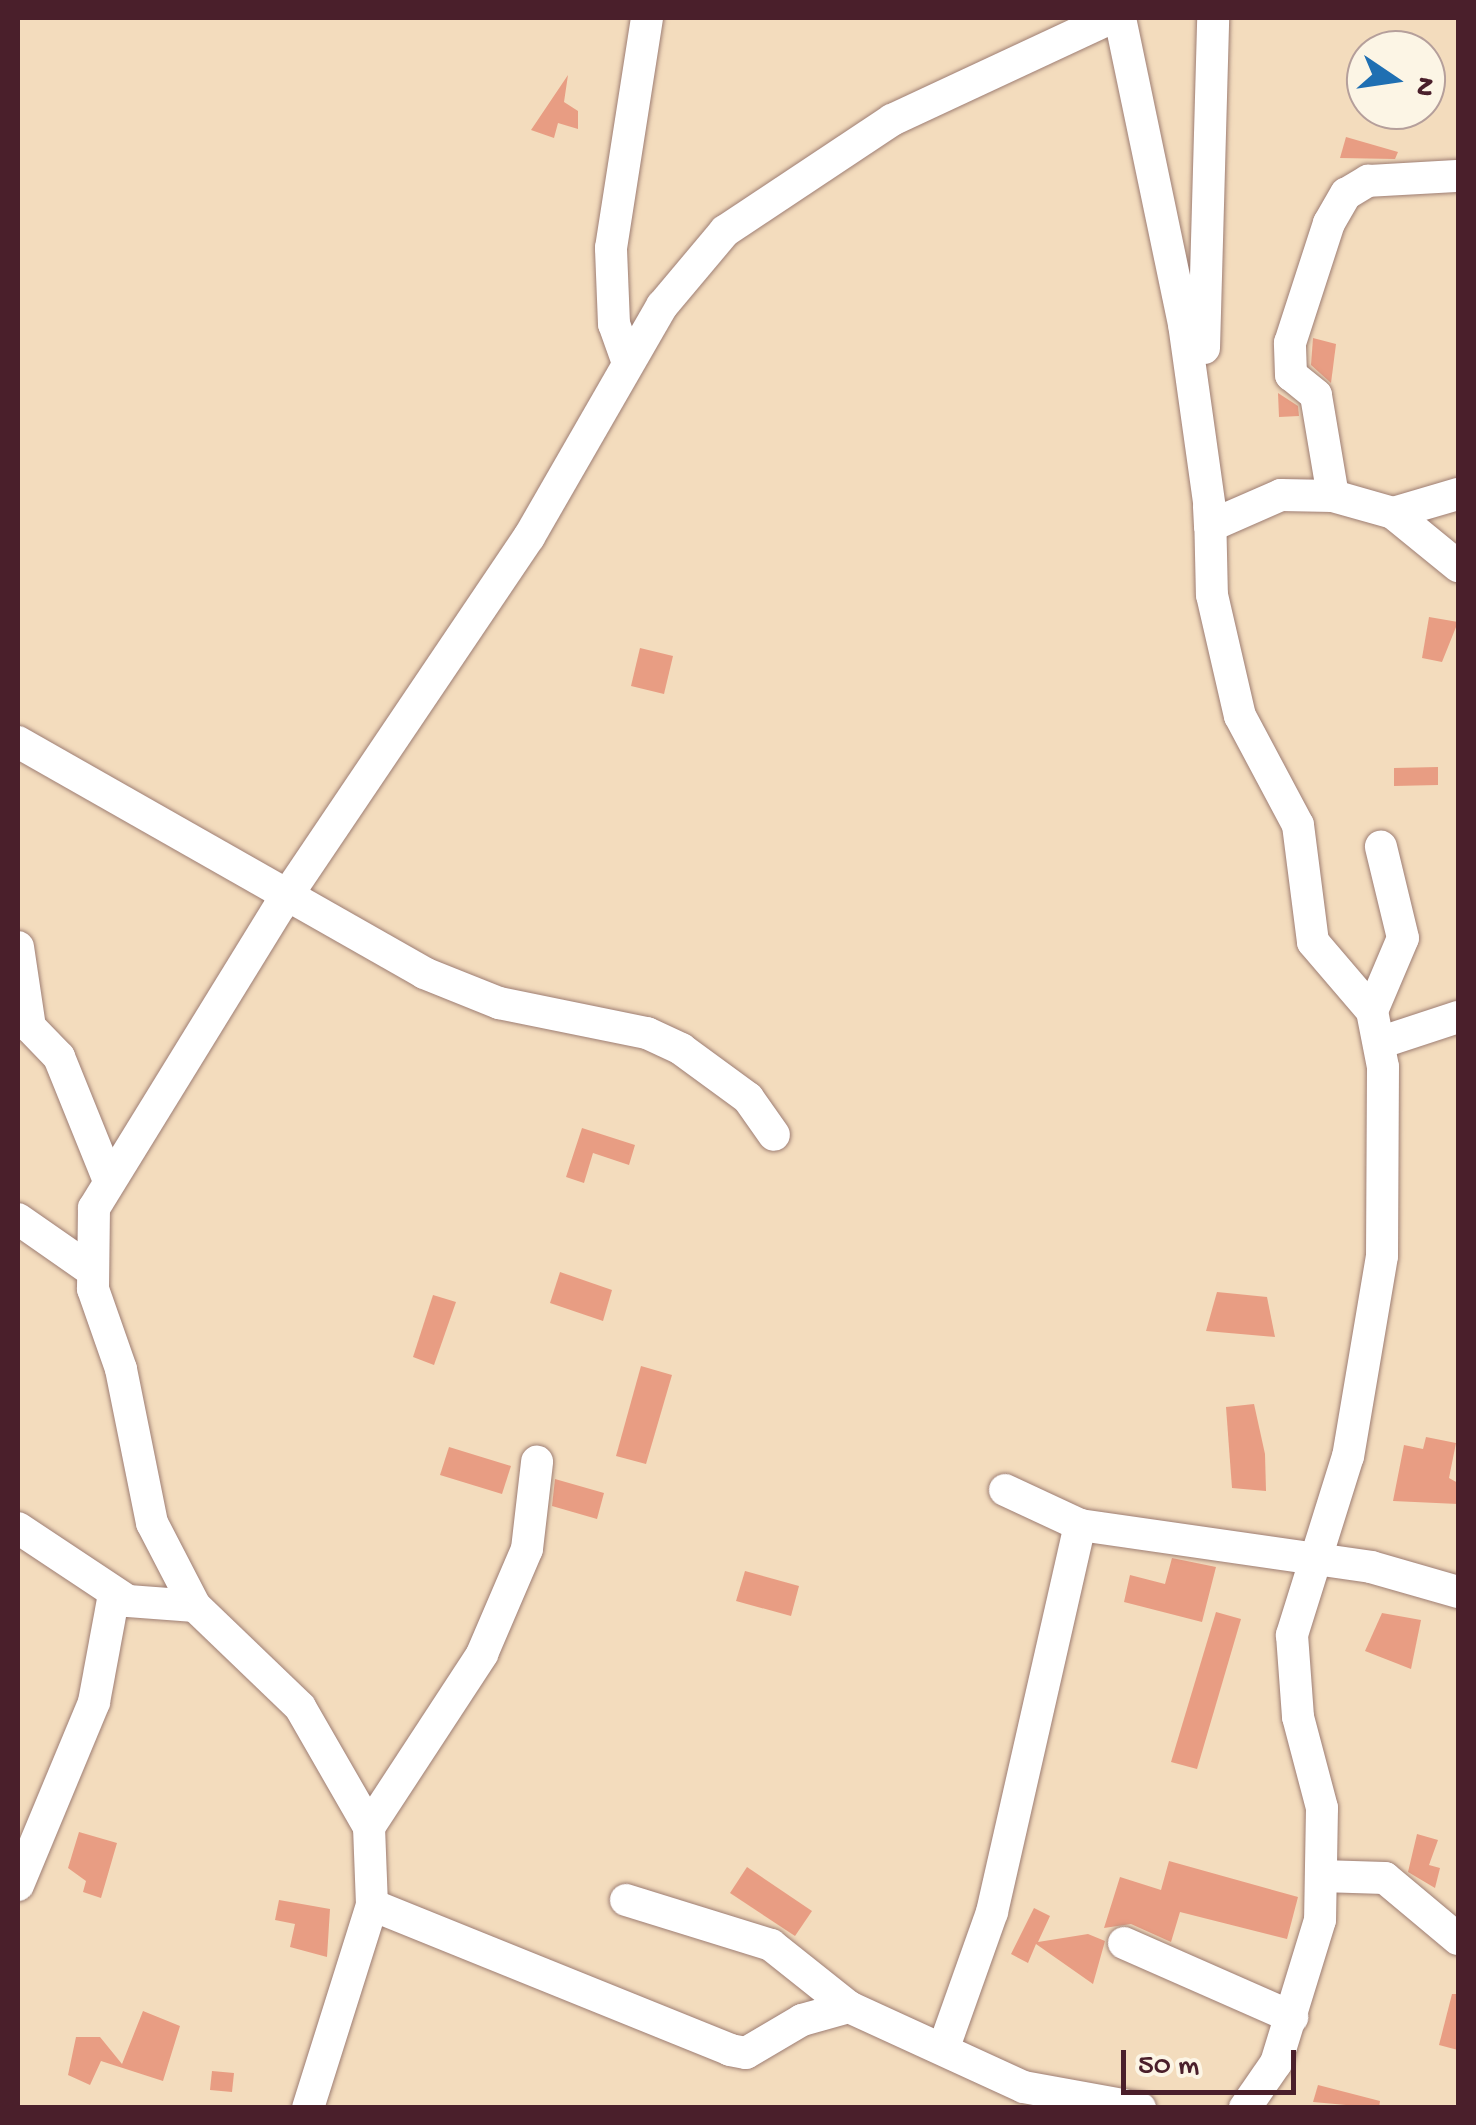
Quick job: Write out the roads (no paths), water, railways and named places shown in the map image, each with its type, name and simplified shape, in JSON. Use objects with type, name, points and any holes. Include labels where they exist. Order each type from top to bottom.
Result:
[{"type":"street","points":[[628,363],[614,324],[611,248],[647,18]]},
{"type":"street","points":[[308,2108],[372,1905],[368,1827],[300,1707],[195,1606],[144,1500],[121,1369],[90,1270],[94,1208],[107,1176],[288,895],[529,537],[662,306],[725,231],[798,178],[958,86],[1111,18]]},
{"type":"street","points":[[1120,18],[1130,96],[1184,324],[1210,516]]},
{"type":"street","points":[[1213,18],[1204,318],[1212,596],[1240,716],[1298,825],[1313,942],[1377,1027]]},
{"type":"street","points":[[1332,496],[1316,394],[1290,375],[1290,343],[1329,223],[1346,194],[1368,180],[1458,176]]},
{"type":"street","points":[[1394,513],[1458,494]]},
{"type":"street","points":[[1210,516],[1281,495],[1332,496],[1394,513],[1458,566]]},
{"type":"street","points":[[18,742],[458,989],[681,1049],[748,1098],[774,1135]]},
{"type":"street","points":[[1245,2108],[1276,2062],[1320,1920],[1322,1808],[1291,1676],[1292,1635],[1348,1456],[1382,1256],[1377,1027],[1403,938],[1381,847]]},
{"type":"street","points":[[18,947],[30,1026],[59,1057],[107,1176]]},
{"type":"street","points":[[1377,1027],[1458,1018]]},
{"type":"street","points":[[18,1219],[90,1270]]},
{"type":"street","points":[[368,1827],[482,1654],[527,1549],[537,1462]]},
{"type":"street","points":[[1005,1490],[1080,1525],[1316,1560],[1458,1592]]},
{"type":"street","points":[[944,2047],[992,1912],[1080,1525]]},
{"type":"street","points":[[18,1528],[114,1594],[195,1606]]},
{"type":"street","points":[[18,1884],[94,1702],[114,1594]]},
{"type":"street","points":[[1321,1876],[1385,1878],[1458,1938]]},
{"type":"street","points":[[626,1900],[771,1945],[850,2007],[1024,2087],[1140,2108]]},
{"type":"street","points":[[372,1905],[730,2050],[746,2053],[802,2020],[850,2007]]},
{"type":"street","points":[[1124,1943],[1292,2018]]}]
